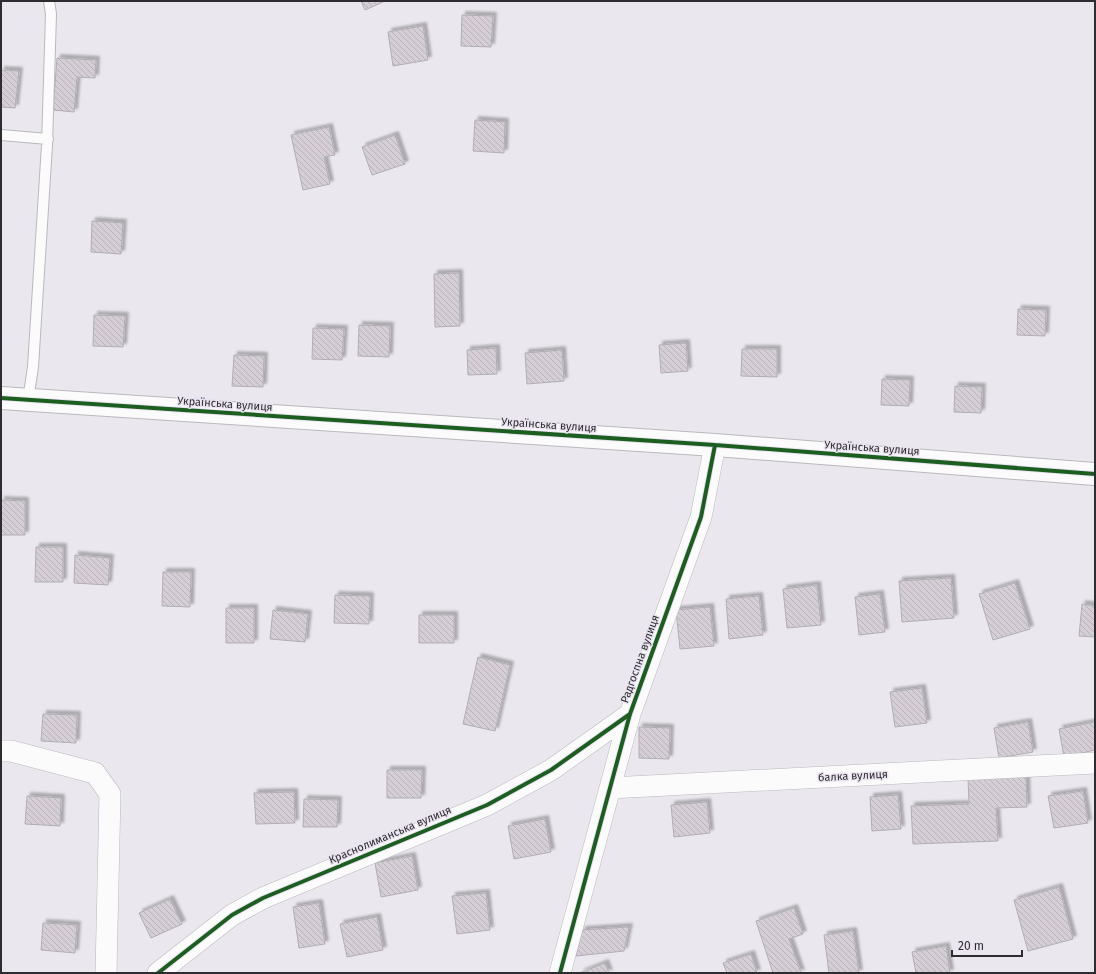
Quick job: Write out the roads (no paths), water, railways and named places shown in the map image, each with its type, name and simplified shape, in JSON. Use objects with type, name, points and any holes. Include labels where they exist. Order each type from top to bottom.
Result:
[{"type":"street","name":"Українська вулиця","points":[[1,398],[715,445],[1095,474]]},
{"type":"street","name":"Радгоспна вулиця","points":[[560,973],[630,714],[701,517],[715,445]]},
{"type":"street","name":"Краснолиманська вулиця","points":[[159,973],[232,915],[263,898],[487,805],[551,770],[630,714]]},
{"type":"street","points":[[1,751],[11,751],[95,773],[110,794],[106,973]]},
{"type":"street","name":"балка вулиця","points":[[610,788],[1095,763]]},
{"type":"street","points":[[153,973],[159,973]]},
{"type":"lane","points":[[28,400],[33,367],[48,139],[51,14],[49,1]]},
{"type":"lane","points":[[1,135],[48,139]]}]
